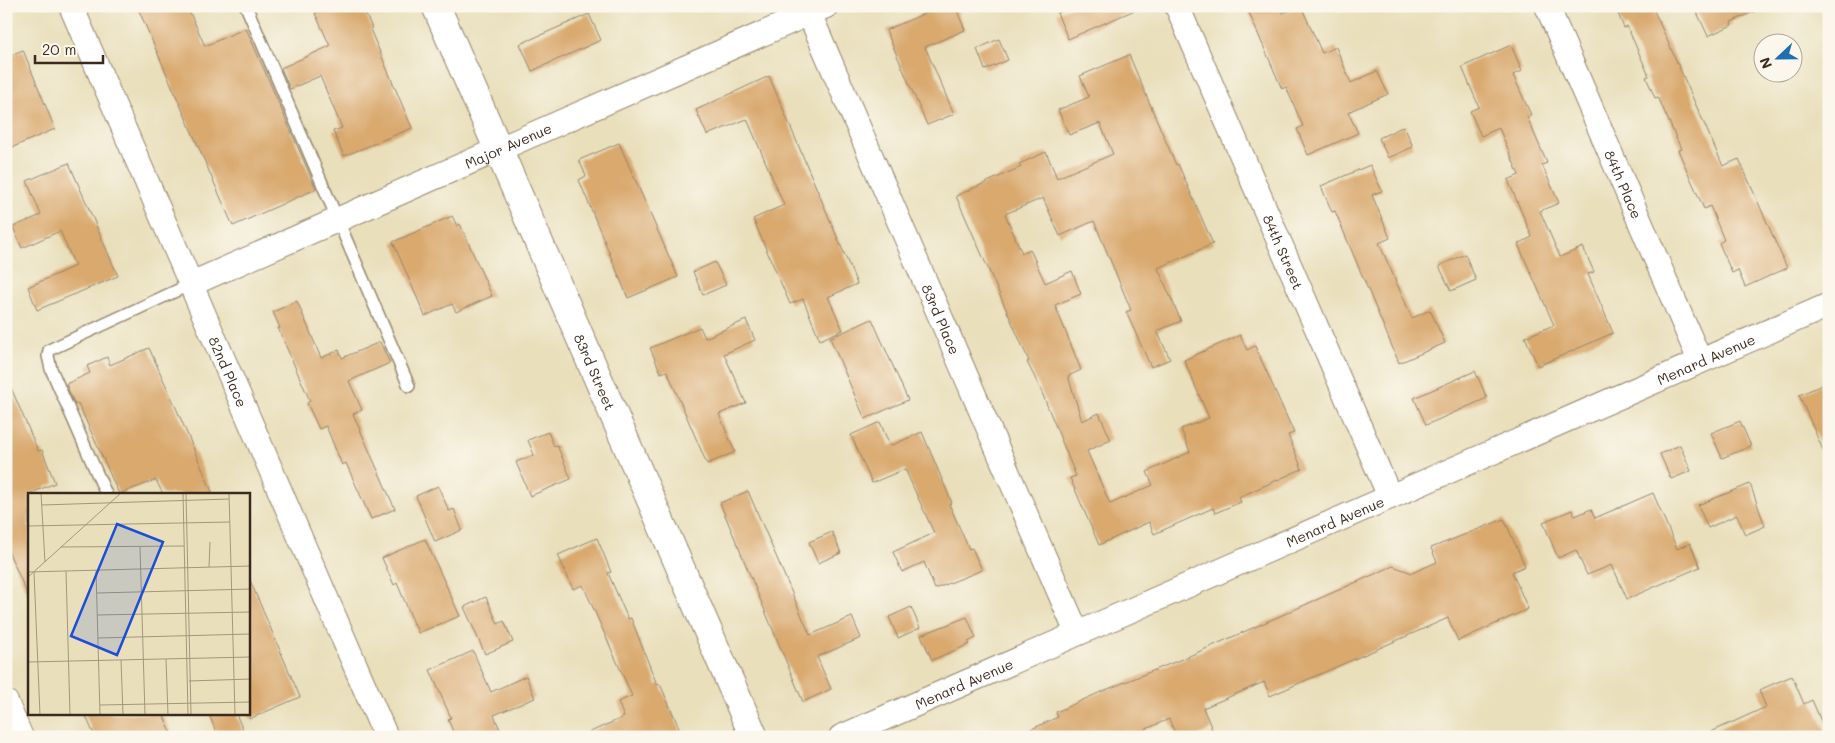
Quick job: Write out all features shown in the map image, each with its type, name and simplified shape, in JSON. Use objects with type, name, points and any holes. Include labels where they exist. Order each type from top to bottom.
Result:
[{"type":"street","name":"82nd Place","points":[[71,6],[386,737]]},
{"type":"street","name":"83rd Street","points":[[436,6],[754,737]]},
{"type":"street","name":"84th Street","points":[[1177,6],[1390,497]]},
{"type":"street","name":"84th Place","points":[[1547,6],[1700,361]]},
{"type":"street","name":"Major Avenue","points":[[191,284],[814,9]]},
{"type":"street","name":"83rd Place","points":[[814,9],[1077,633]]},
{"type":"street","name":"Menard Avenue","points":[[841,737],[1829,305]]},
{"type":"street","points":[[6,702],[21,737]]},
{"type":"lane","points":[[246,6],[409,386]]},
{"type":"lane","points":[[106,493],[51,369],[48,356],[49,350],[191,284]]},
{"type":"building","points":[[137,6],[187,6],[205,46],[246,28],[316,189],[233,226]]},
{"type":"building","points":[[331,6],[362,6],[412,128],[344,156],[333,131],[342,128],[320,76],[290,89],[281,68],[330,46],[315,13]]},
{"type":"building","points":[[942,6],[955,6],[965,30],[925,47],[954,114],[927,125],[886,30]]},
{"type":"building","points":[[1073,6],[1144,6],[1068,39],[1057,13]]},
{"type":"building","points":[[1263,6],[1280,6],[1283,13],[1301,6],[1322,53],[1336,47],[1351,83],[1377,71],[1388,94],[1348,112],[1358,133],[1308,155],[1297,129],[1303,126],[1286,87],[1282,89],[1249,13]]},
{"type":"building","points":[[1615,6],[1652,6],[1723,166],[1739,159],[1787,268],[1745,287],[1738,270],[1732,273],[1719,243],[1724,240],[1710,206],[1704,209],[1678,150],[1681,149],[1658,97],[1655,98],[1646,77],[1649,76],[1627,26],[1624,28]]},
{"type":"building","points":[[1694,6],[1767,6],[1731,22],[1732,25],[1708,36]]},
{"type":"building","points":[[589,14],[601,40],[532,71],[520,44]]},
{"type":"building","points":[[999,39],[1008,60],[985,70],[977,49]]},
{"type":"building","points":[[1511,45],[1522,71],[1513,75],[1531,115],[1527,117],[1547,163],[1542,165],[1559,203],[1540,211],[1560,257],[1583,247],[1594,272],[1588,274],[1613,333],[1538,366],[1525,337],[1554,325],[1518,244],[1532,237],[1508,180],[1519,175],[1499,128],[1481,136],[1470,111],[1479,107],[1462,67]]},
{"type":"building","points":[[23,50],[55,129],[6,150],[6,57]]},
{"type":"building","points":[[1129,55],[1176,165],[1178,164],[1213,244],[1158,268],[1181,321],[1157,331],[1170,359],[1151,367],[1126,312],[1131,310],[1094,221],[1060,236],[1043,198],[1005,214],[1022,253],[1030,249],[1045,283],[1072,271],[1081,294],[1055,305],[1081,370],[1068,376],[1082,421],[1099,413],[1111,440],[1087,451],[1110,504],[1153,485],[1147,472],[1190,452],[1181,429],[1209,418],[1184,360],[1240,335],[1247,350],[1255,346],[1294,433],[1288,435],[1302,469],[1239,497],[1241,502],[1215,513],[1213,508],[1154,534],[1149,522],[1099,545],[1070,478],[1076,476],[1040,388],[1027,362],[1029,361],[956,196],[1021,167],[1019,164],[1046,152],[1057,178],[1113,154],[1100,123],[1069,135],[1058,110],[1089,97],[1080,76]]},
{"type":"building","points":[[769,76],[857,284],[828,297],[843,330],[820,340],[803,299],[790,304],[753,219],[784,205],[747,119],[707,135],[696,110]]},
{"type":"building","points":[[1404,126],[1413,147],[1388,158],[1379,138]]},
{"type":"building","points":[[619,143],[678,277],[628,298],[579,180],[586,176],[579,160]]},
{"type":"building","points":[[69,163],[118,276],[37,310],[28,287],[75,266],[60,231],[22,248],[13,227],[41,215],[27,181]]},
{"type":"building","points":[[1370,165],[1382,191],[1372,195],[1390,238],[1379,243],[1412,318],[1430,310],[1445,343],[1399,363],[1335,211],[1332,212],[1321,186]]},
{"type":"building","points":[[452,216],[457,226],[460,224],[492,296],[456,312],[452,304],[425,316],[393,242]]},
{"type":"building","points":[[1465,254],[1476,280],[1451,291],[1439,266]]},
{"type":"building","points":[[715,262],[726,285],[703,295],[693,272]]},
{"type":"building","points":[[297,301],[321,358],[339,350],[342,358],[380,342],[390,363],[349,381],[362,410],[353,414],[395,509],[371,519],[346,463],[342,465],[326,426],[319,429],[307,403],[310,401],[278,328],[280,328],[273,312]]},
{"type":"building","points":[[872,319],[908,400],[865,419],[830,338]]},
{"type":"building","points":[[746,320],[755,340],[724,354],[746,403],[719,414],[735,452],[707,464],[667,371],[661,373],[650,348],[700,327],[705,338]]},
{"type":"building","points":[[149,348],[213,493],[162,493],[156,480],[119,493],[78,403],[75,405],[66,384],[90,373],[87,366],[107,357],[110,365]]},
{"type":"building","points":[[1475,371],[1487,398],[1426,425],[1414,398]]},
{"type":"building","points":[[6,376],[38,451],[42,450],[55,483],[28,493],[28,596],[6,546]]},
{"type":"building","points":[[1829,382],[1829,464],[1799,395]]},
{"type":"building","points":[[1740,421],[1751,446],[1722,458],[1711,433]]},
{"type":"building","points":[[880,422],[890,446],[922,432],[952,503],[949,504],[969,549],[972,548],[982,570],[935,589],[924,562],[902,572],[893,552],[934,533],[905,469],[872,483],[851,435]]},
{"type":"building","points":[[548,432],[554,446],[557,445],[571,479],[530,496],[516,462],[534,455],[528,440]]},
{"type":"building","points":[[1680,445],[1691,471],[1671,479],[1660,454]]},
{"type":"building","points":[[1750,484],[1765,526],[1745,535],[1737,515],[1708,528],[1698,505]]},
{"type":"building","points":[[438,486],[449,511],[454,509],[462,530],[435,542],[416,496]]},
{"type":"building","points":[[748,491],[810,635],[852,617],[861,638],[817,657],[831,689],[803,702],[720,503]]},
{"type":"building","points":[[1653,493],[1677,549],[1690,543],[1700,567],[1627,599],[1612,565],[1587,575],[1576,550],[1558,558],[1543,522],[1572,510],[1575,516],[1591,509],[1595,518]]},
{"type":"building","points":[[1504,519],[1525,566],[1512,572],[1528,609],[1458,641],[1448,618],[1270,696],[1264,682],[1203,708],[1212,729],[1195,737],[1177,737],[1169,719],[1128,737],[1014,737],[1058,717],[1056,712],[1187,657],[1393,566],[1412,573],[1437,562],[1431,548]]},
{"type":"building","points":[[832,532],[841,553],[818,563],[809,542]]},
{"type":"building","points":[[597,538],[611,572],[608,573],[628,619],[631,618],[657,685],[660,684],[683,737],[579,737],[624,717],[618,702],[632,696],[583,585],[573,589],[558,555]]},
{"type":"building","points":[[425,539],[460,616],[418,633],[397,583],[394,585],[382,558]]},
{"type":"building","points":[[250,580],[300,697],[249,719],[250,716]]},
{"type":"building","points":[[486,597],[498,624],[504,621],[513,642],[485,654],[464,607]]},
{"type":"building","points":[[911,607],[920,628],[898,638],[889,617]]},
{"type":"building","points":[[967,617],[976,638],[968,642],[970,644],[932,660],[921,635]]},
{"type":"building","points":[[473,651],[491,692],[526,676],[535,698],[494,715],[503,737],[455,737],[448,719],[451,718],[430,670]]},
{"type":"building","points":[[1792,676],[1804,704],[1812,700],[1828,737],[1700,737],[1766,707],[1759,690]]},
{"type":"building","points":[[86,716],[164,716],[173,737],[95,737]]},
{"type":"building","points":[[210,716],[237,716],[246,737],[218,737]]}]
